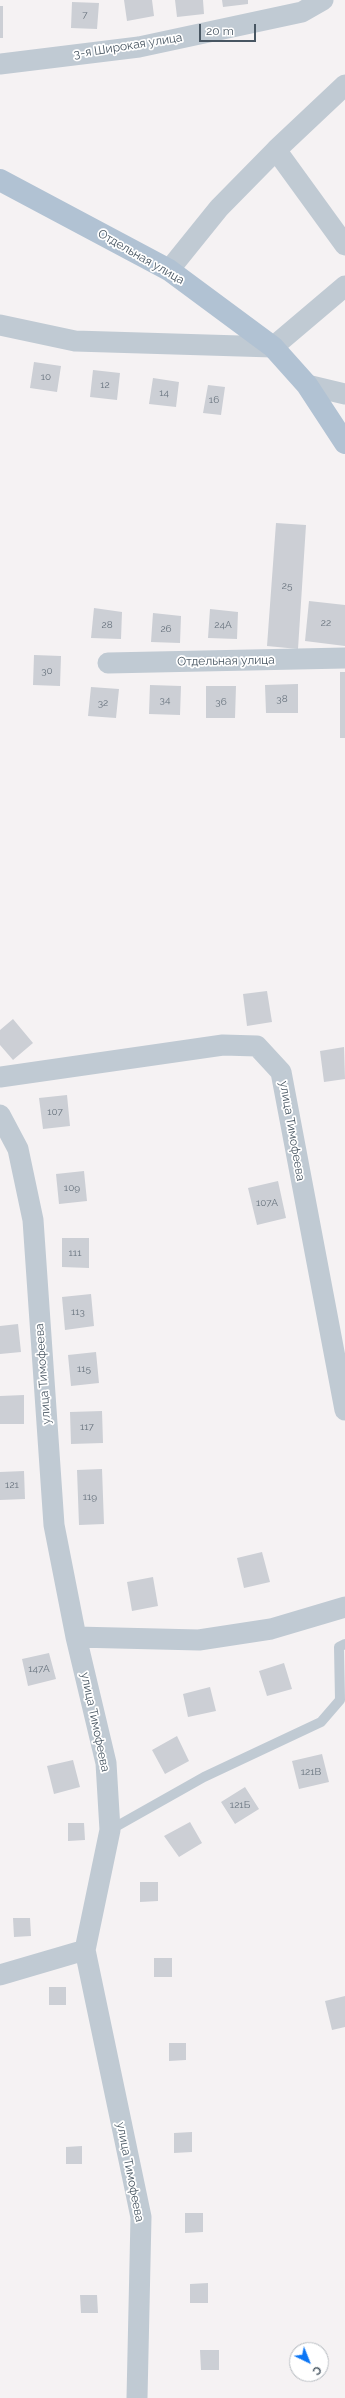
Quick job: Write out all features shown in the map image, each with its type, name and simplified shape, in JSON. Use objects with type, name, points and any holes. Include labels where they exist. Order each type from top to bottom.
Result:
[{"type":"main road","name":"Отдельная улица","points":[[0,180],[169,270],[273,347],[307,385],[345,443]]},
{"type":"street","name":"3-я Широкая улица","points":[[0,64],[139,47],[302,12],[323,0]]},
{"type":"street","points":[[169,270],[219,208],[276,150],[345,85]]},
{"type":"street","points":[[276,150],[345,245]]},
{"type":"street","points":[[0,325],[75,341],[273,347],[345,286]]},
{"type":"street","points":[[307,385],[345,394]]},
{"type":"street","name":"Отдельная улица","points":[[108,663],[345,658]]},
{"type":"street","name":"улица Тимофеева","points":[[0,1077],[223,1045],[257,1046],[281,1072],[345,1410]]},
{"type":"street","name":"улица Тимофеева","points":[[0,1115],[18,1149],[33,1220],[54,1525],[76,1636],[106,1763],[110,1830],[85,1950],[140,2217],[137,2398]]},
{"type":"street","points":[[76,1636],[198,1640],[271,1629],[345,1607]]},
{"type":"street","points":[[0,1975],[85,1950]]},
{"type":"lane","points":[[110,1830],[204,1777],[321,1722],[340,1700],[339,1647],[345,1644]]},
{"type":"building","points":[[124,0],[152,0],[154,16],[127,21]]},
{"type":"building","points":[[175,0],[203,0],[204,14],[177,17]]},
{"type":"building","points":[[222,0],[248,0],[248,4],[223,7]]},
{"type":"building","points":[[72,2],[99,3],[97,29],[71,28]]},
{"type":"building","points":[[0,6],[3,6],[3,38],[0,38]]},
{"type":"building","points":[[34,362],[61,366],[57,392],[30,388]]},
{"type":"building","points":[[93,370],[120,373],[117,400],[90,397]]},
{"type":"building","points":[[153,378],[179,382],[176,407],[149,404]]},
{"type":"building","points":[[208,385],[225,387],[221,415],[203,413]]},
{"type":"building","points":[[276,523],[306,525],[298,649],[267,646]]},
{"type":"building","points":[[309,601],[345,605],[345,646],[305,641]]},
{"type":"building","points":[[94,608],[122,612],[121,639],[91,638]]},
{"type":"building","points":[[210,609],[238,612],[237,639],[208,638]]},
{"type":"building","points":[[153,613],[181,616],[180,643],[151,642]]},
{"type":"building","points":[[34,655],[61,656],[60,686],[33,685]]},
{"type":"building","points":[[340,672],[345,672],[345,738],[340,738]]},
{"type":"building","points":[[298,684],[298,713],[266,713],[265,685]]},
{"type":"building","points":[[150,685],[181,686],[180,715],[149,714]]},
{"type":"building","points":[[206,686],[236,686],[235,718],[206,718]]},
{"type":"building","points":[[91,687],[119,689],[116,718],[88,716]]},
{"type":"building","points":[[267,991],[272,1022],[247,1026],[243,994]]},
{"type":"building","points":[[13,1019],[33,1043],[13,1060],[0,1045],[0,1030]]},
{"type":"building","points":[[344,1047],[345,1079],[324,1082],[320,1051]]},
{"type":"building","points":[[67,1095],[70,1126],[43,1129],[39,1098]]},
{"type":"building","points":[[84,1171],[87,1201],[59,1204],[56,1174]]},
{"type":"building","points":[[278,1181],[286,1218],[257,1225],[248,1188]]},
{"type":"building","points":[[62,1238],[89,1238],[89,1268],[62,1267]]},
{"type":"building","points":[[91,1294],[94,1326],[65,1330],[62,1297]]},
{"type":"building","points":[[18,1324],[21,1352],[0,1354],[0,1326]]},
{"type":"building","points":[[96,1352],[99,1383],[71,1386],[68,1355]]},
{"type":"building","points":[[24,1395],[24,1424],[0,1424],[0,1396]]},
{"type":"building","points":[[102,1411],[103,1443],[71,1444],[70,1412]]},
{"type":"building","points":[[102,1469],[104,1524],[79,1525],[77,1470]]},
{"type":"building","points":[[24,1471],[25,1499],[0,1500],[0,1472]]},
{"type":"building","points":[[262,1552],[270,1582],[244,1588],[237,1558]]},
{"type":"building","points":[[153,1577],[158,1606],[132,1611],[127,1582]]},
{"type":"building","points":[[49,1653],[56,1679],[28,1686],[22,1659]]},
{"type":"building","points":[[284,1663],[292,1689],[267,1696],[259,1671]]},
{"type":"building","points":[[210,1687],[216,1711],[188,1717],[183,1694]]},
{"type":"building","points":[[177,1736],[189,1761],[165,1774],[152,1750]]},
{"type":"building","points":[[322,1754],[329,1782],[299,1789],[292,1761]]},
{"type":"building","points":[[73,1760],[80,1787],[54,1794],[47,1766]]},
{"type":"building","points":[[245,1787],[259,1809],[235,1824],[221,1802]]},
{"type":"building","points":[[190,1822],[202,1843],[179,1857],[164,1836]]},
{"type":"building","points":[[68,1823],[84,1823],[85,1840],[68,1841]]},
{"type":"building","points":[[140,1882],[158,1882],[158,1901],[140,1902]]},
{"type":"building","points":[[13,1918],[30,1918],[31,1936],[14,1937]]},
{"type":"building","points":[[154,1958],[172,1958],[172,1977],[154,1977]]},
{"type":"building","points":[[49,1987],[66,1987],[66,2005],[49,2005]]},
{"type":"building","points":[[345,1996],[345,2027],[332,2030],[325,2001]]},
{"type":"building","points":[[169,2043],[186,2043],[186,2060],[169,2061]]},
{"type":"building","points":[[192,2132],[192,2152],[174,2153],[174,2133]]},
{"type":"building","points":[[82,2146],[82,2164],[66,2164],[66,2147]]},
{"type":"building","points":[[185,2213],[203,2213],[203,2232],[185,2233]]},
{"type":"building","points":[[208,2283],[208,2303],[190,2303],[190,2284]]},
{"type":"building","points":[[80,2295],[97,2295],[98,2313],[81,2313]]},
{"type":"building","points":[[200,2350],[219,2350],[219,2370],[201,2370]]}]
